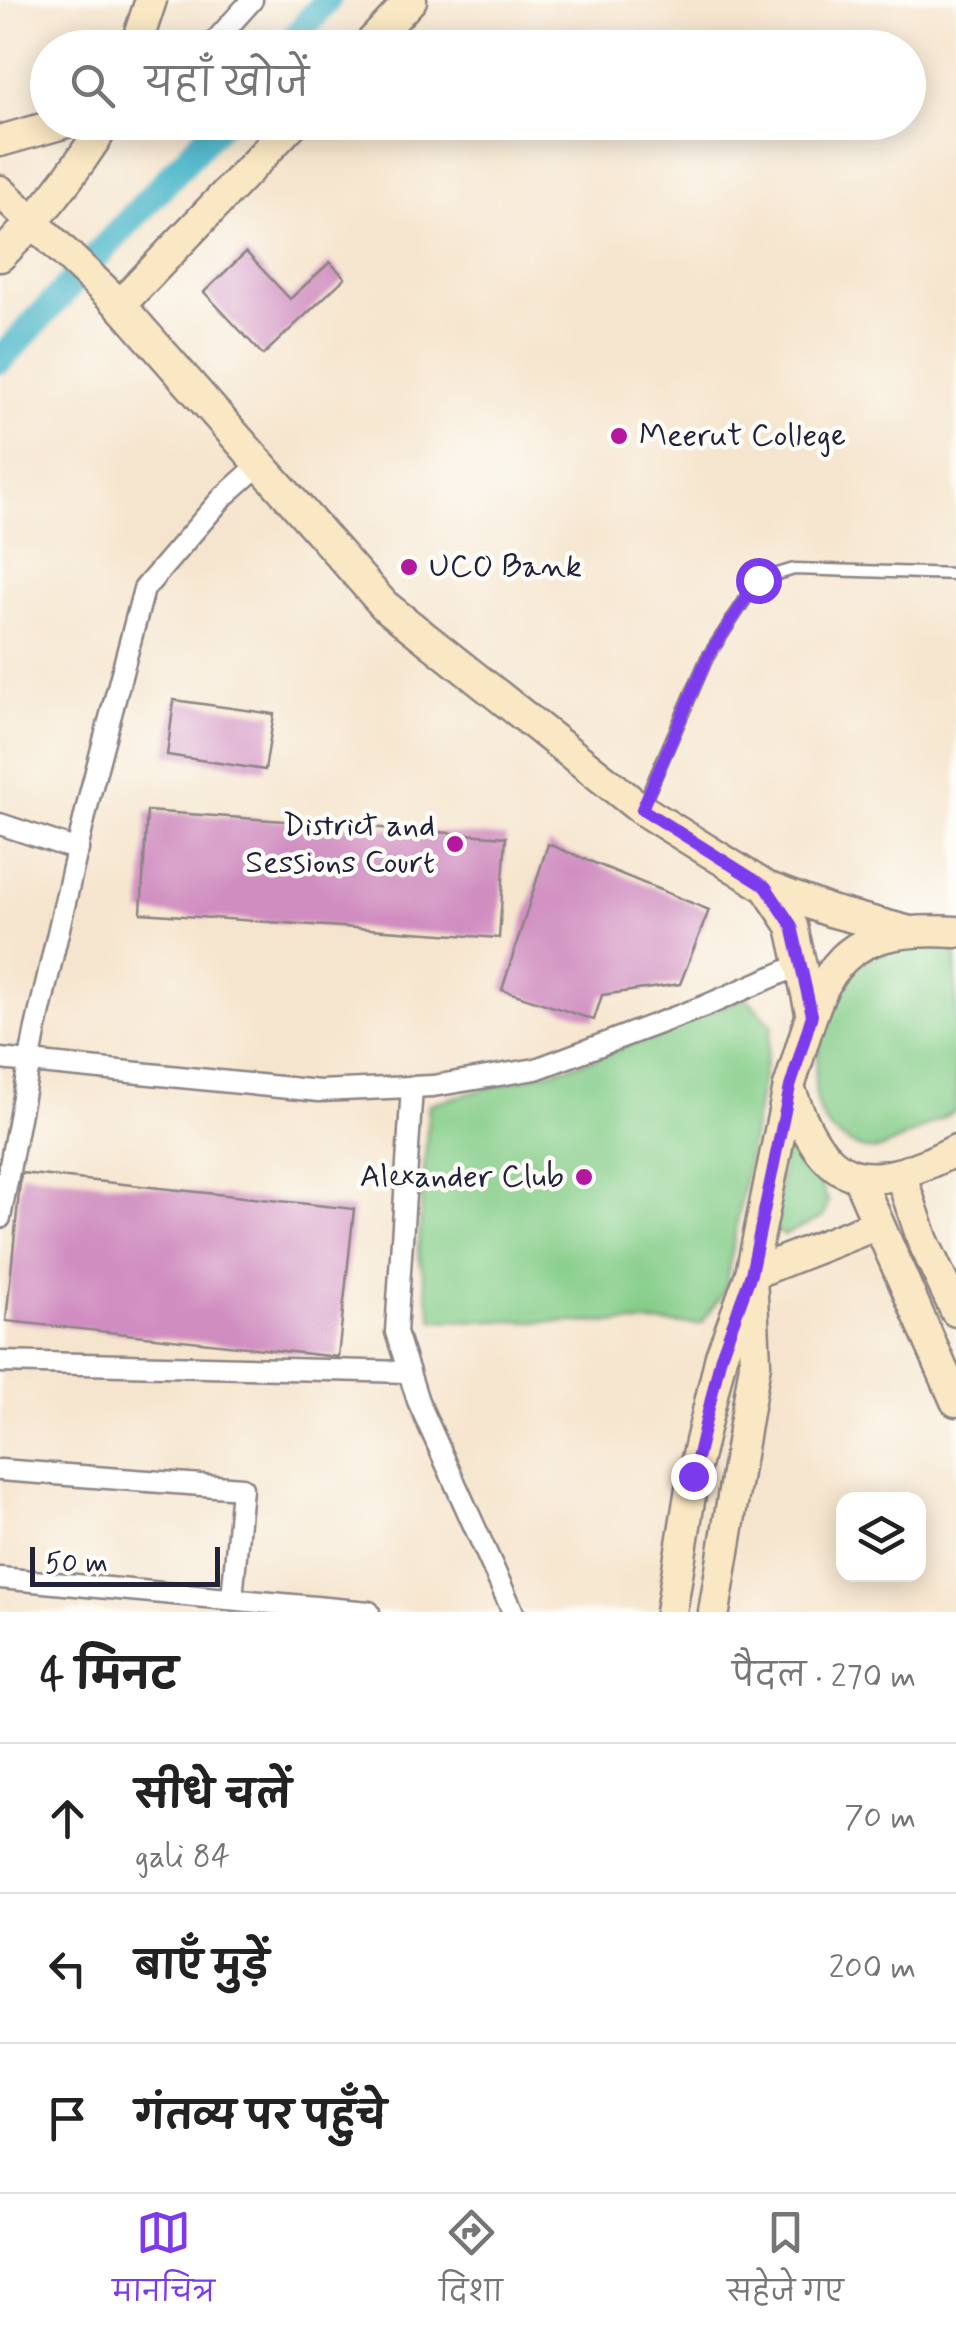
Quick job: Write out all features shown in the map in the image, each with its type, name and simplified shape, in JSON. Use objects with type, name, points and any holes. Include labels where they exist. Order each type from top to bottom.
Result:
[{"type":"street","points":[[141,30],[151,0]]},
{"type":"street","points":[[225,30],[252,0]]},
{"type":"street","points":[[383,30],[411,0]]},
{"type":"street","points":[[0,141],[30,133]]},
{"type":"street","points":[[0,256],[34,223],[95,140]]},
{"type":"street","points":[[110,296],[275,140]]},
{"type":"street","points":[[0,191],[110,296],[384,606],[642,809],[766,887],[906,931],[956,932]]},
{"type":"street","points":[[0,1218],[29,1063],[144,589],[223,497],[260,464]]},
{"type":"street","points":[[0,824],[78,850]]},
{"type":"street","points":[[766,887],[792,926],[812,1015]]},
{"type":"street","points":[[671,1612],[693,1476],[721,1356],[751,1274],[790,1087],[822,986],[834,965],[852,948],[906,931]]},
{"type":"street","points":[[0,1059],[319,1091],[412,1087],[536,1069],[705,1006],[802,964]]},
{"type":"street","points":[[412,1087],[396,1332],[454,1487],[513,1612]]},
{"type":"street","points":[[790,1087],[814,1144],[858,1178],[901,1176],[956,1150]]},
{"type":"street","points":[[901,1176],[924,1242],[956,1310]]},
{"type":"street","points":[[858,1178],[956,1401]]},
{"type":"street","points":[[751,1274],[878,1224]]},
{"type":"street","points":[[714,1612],[755,1364],[751,1274]]},
{"type":"street","points":[[0,1362],[409,1372]]},
{"type":"street","points":[[0,1470],[242,1488],[232,1599]]},
{"type":"street","points":[[0,1578],[369,1612]]},
{"type":"lane","points":[[642,809],[707,658],[758,580],[794,568],[956,574]]},
{"type":"green space","points":[[956,943],[956,1111],[873,1150],[844,1140],[821,1115],[815,1082],[819,1046],[839,980],[870,958],[913,947]]},
{"type":"green space","name":"Alexander Club","points":[[746,997],[772,1025],[725,1290],[701,1324],[433,1320],[418,1251],[429,1104],[585,1062]]},
{"type":"green space","points":[[789,1119],[828,1201],[823,1217],[784,1235],[773,1230]]},
{"type":"building","points":[[246,252],[290,299],[330,262],[345,278],[263,355],[204,292]]},
{"type":"building","points":[[174,700],[274,714],[265,770],[167,755]]},
{"type":"building","points":[[147,811],[506,837],[499,938],[141,913]]},
{"type":"building","points":[[548,844],[709,910],[680,984],[602,995],[594,1020],[502,990]]},
{"type":"building","points":[[21,1173],[354,1209],[338,1357],[6,1321]]},
{"type":"waterway","points":[[301,30],[327,0]]},
{"type":"waterway","points":[[0,360],[204,140]]},
{"type":"place","name":"Meerut College","points":[[619,436]]},
{"type":"place","name":"UCO Bank","points":[[409,567]]},
{"type":"place","name":"District and Sessions Court","points":[[455,844]]},
{"type":"place","name":"Alexander Club","points":[[584,1177]]},
{"type":"route","points":[[693,1476],[721,1356],[751,1274],[790,1087],[812,1015],[792,926],[766,887],[642,809],[707,658],[758,580]]}]
